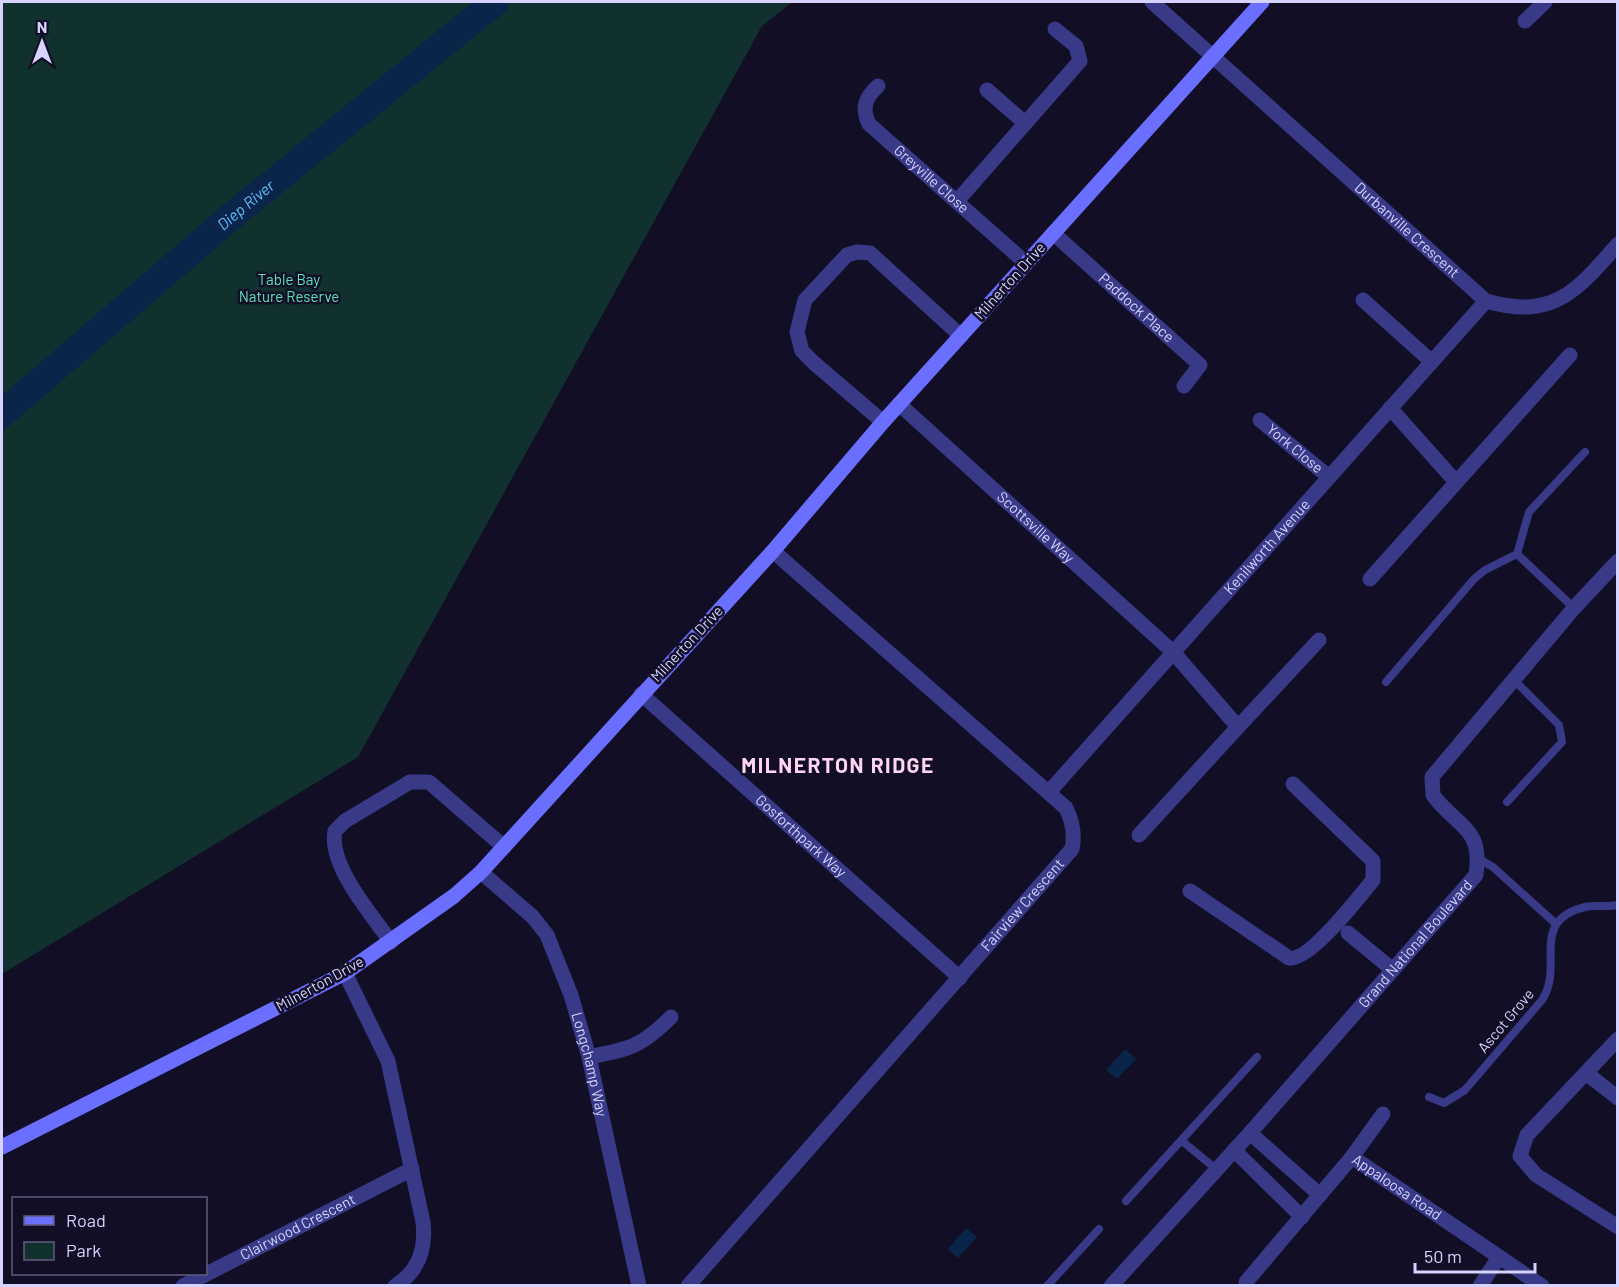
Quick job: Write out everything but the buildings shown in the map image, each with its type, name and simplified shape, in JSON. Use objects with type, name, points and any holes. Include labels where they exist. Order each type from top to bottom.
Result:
[{"type":"street","points":[[1152,2],[1211,55]]},
{"type":"street","name":"Milnerton Drive","points":[[2,1147],[345,973],[453,896],[481,872],[773,550],[899,404],[1211,55],[1262,2]]},
{"type":"street","points":[[1525,21],[1545,2]]},
{"type":"street","points":[[958,200],[1080,61],[1076,46],[1055,28]]},
{"type":"street","name":"Durbanville Crescent","points":[[1211,55],[1486,301],[1513,309],[1545,305],[1563,298],[1584,283],[1617,244]]},
{"type":"street","name":"Greyville Close","points":[[878,86],[867,97],[864,107],[869,124],[958,200],[1026,263]]},
{"type":"street","points":[[987,90],[1025,123]]},
{"type":"street","name":"Paddock Place","points":[[1053,233],[1200,365],[1184,386]]},
{"type":"street","points":[[883,423],[802,351],[797,332],[806,300],[847,255],[857,252],[870,253],[961,336]]},
{"type":"street","points":[[1363,300],[1432,362]]},
{"type":"street","name":"Kenilworth Avenue","points":[[1048,792],[1486,301]]},
{"type":"street","points":[[1370,579],[1570,355]]},
{"type":"street","name":"Scottsville Way","points":[[899,404],[1173,652],[1238,727]]},
{"type":"street","points":[[1390,408],[1456,482]]},
{"type":"street","name":"York Close","points":[[1260,420],[1329,477]]},
{"type":"street","name":"Fairview Crescent","points":[[688,1286],[1072,849],[1074,829],[1066,808],[773,550]]},
{"type":"street","points":[[1479,859],[1477,844],[1466,828],[1432,795],[1432,777],[1574,608],[1617,561]]},
{"type":"street","points":[[1139,835],[1320,640]]},
{"type":"street","name":"Gosforthpark Way","points":[[641,694],[960,978]]},
{"type":"street","points":[[391,942],[357,895],[335,852],[335,831],[345,822],[410,782],[429,782],[504,847]]},
{"type":"street","points":[[1190,891],[1288,958],[1300,956],[1344,926],[1373,880],[1373,861],[1293,784]]},
{"type":"street","name":"Grand National Boulevard","points":[[1112,1286],[1467,888],[1476,875],[1479,859]]},
{"type":"street","name":"Longchamp Way","points":[[481,872],[533,917],[547,935],[571,995],[589,1057],[639,1286]]},
{"type":"street","points":[[1344,926],[1393,970]]},
{"type":"street","points":[[345,973],[388,1061],[425,1239],[410,1276],[395,1286]]},
{"type":"street","points":[[589,1057],[637,1046],[648,1039],[670,1017]]},
{"type":"street","points":[[1617,1038],[1527,1135],[1520,1156],[1536,1175],[1617,1227]]},
{"type":"street","points":[[1586,1073],[1617,1098]]},
{"type":"street","points":[[1352,1157],[1383,1114]]},
{"type":"street","points":[[1250,1133],[1320,1195]]},
{"type":"street","points":[[1234,1150],[1302,1217]]},
{"type":"street","name":"Appaloosa Road","points":[[1246,1282],[1352,1157],[1542,1286]]},
{"type":"street","name":"Clairwood Crescent","points":[[207,1274],[412,1169]]},
{"type":"street","points":[[1480,1286],[1499,1257]]},
{"type":"street","name":"Clairwood Crescent","points":[[183,1286],[205,1275]]},
{"type":"lane","points":[[1386,682],[1474,579],[1485,570],[1517,554],[1529,512],[1585,452]]},
{"type":"lane","points":[[1517,554],[1536,569],[1574,608]]},
{"type":"lane","points":[[1507,802],[1562,742],[1560,725],[1514,680]]},
{"type":"lane","points":[[1479,859],[1493,867],[1555,923],[1566,914],[1586,907],[1617,905]]},
{"type":"lane","name":"Ascot Grove","points":[[1429,1097],[1444,1103],[1465,1090],[1542,1000],[1549,990],[1551,945],[1555,923]]},
{"type":"lane","points":[[1126,1201],[1257,1058]]},
{"type":"lane","points":[[1182,1141],[1216,1169]]},
{"type":"lane","points":[[1047,1286],[1099,1229]]},
{"type":"green space","name":"Table Bay Nature Reserve","points":[[2,2],[792,2],[762,26],[358,757],[2,974]]},
{"type":"water","points":[[1125,1049],[1136,1059],[1117,1079],[1106,1070]]},
{"type":"water","points":[[966,1228],[977,1237],[958,1258],[948,1249]]},
{"type":"waterway","name":"Diep River","points":[[2,414],[233,215],[495,2]]},
{"type":"district","name":"MILNERTON RIDGE","points":[[838,766]]}]
